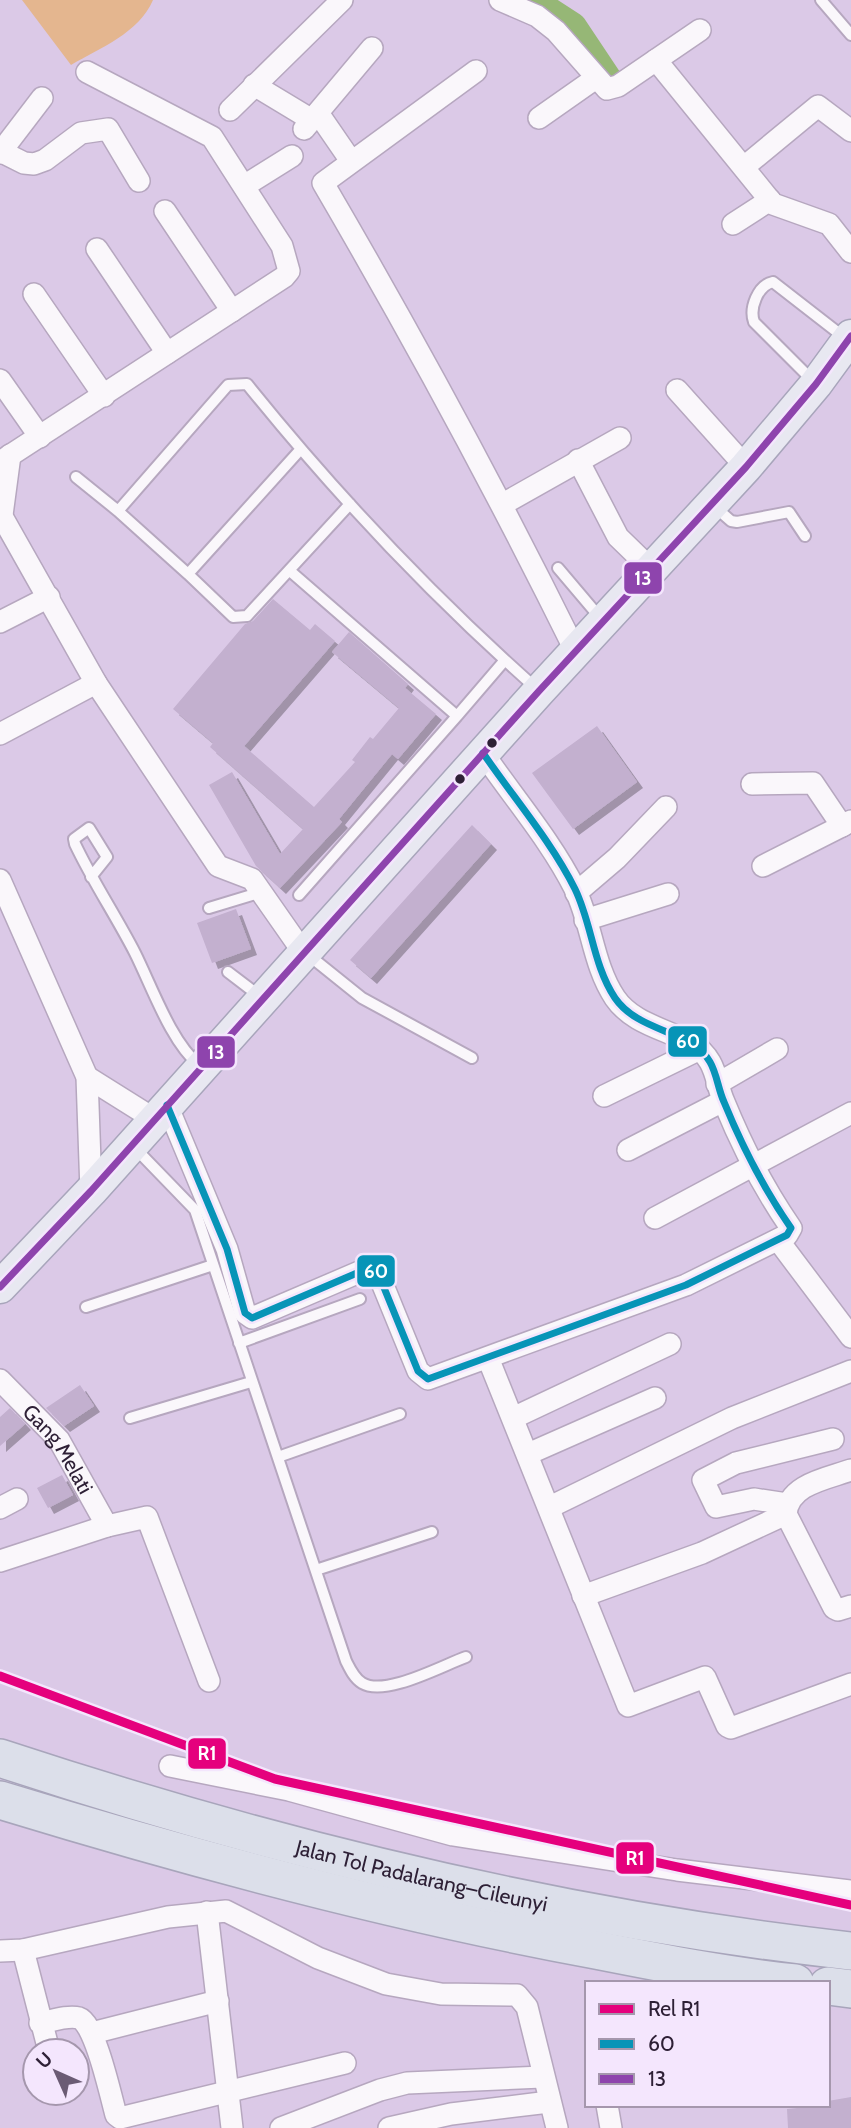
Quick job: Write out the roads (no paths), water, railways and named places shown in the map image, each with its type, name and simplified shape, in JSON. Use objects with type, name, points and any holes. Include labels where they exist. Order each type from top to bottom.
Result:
[{"type":"highway","name":"Jalan Tol Padalarang–Cileunyi","points":[[0,1758],[101,1791],[433,1880],[675,1927],[851,1951]]},
{"type":"highway","name":"Jalan Tol Padalarang–Cileunyi","points":[[0,1800],[295,1884],[411,1912],[656,1962],[782,1981]]},
{"type":"highway","points":[[830,1986],[851,1989]]},
{"type":"main road","points":[[0,1287],[91,1191],[483,752],[712,505],[816,384],[850,338]]},
{"type":"street","points":[[230,110],[342,0]]},
{"type":"street","points":[[500,0],[537,16],[556,31],[607,89],[613,89],[700,30]]},
{"type":"street","points":[[311,120],[372,48]]},
{"type":"street","points":[[656,60],[770,200],[780,207],[829,224],[851,252]]},
{"type":"street","points":[[476,71],[323,183],[416,342],[503,505],[576,652]]},
{"type":"street","points":[[87,72],[206,132],[282,246],[289,271],[104,396],[5,458],[1,514],[8,543],[49,597],[96,683],[218,866],[252,879],[303,951]]},
{"type":"street","points":[[539,118],[596,78]]},
{"type":"street","points":[[254,85],[311,120],[351,161]]},
{"type":"street","points":[[42,98],[0,152],[24,163],[34,164],[45,160],[80,133],[108,129],[139,181]]},
{"type":"street","points":[[744,167],[818,106],[851,131]]},
{"type":"street","points":[[244,186],[292,156]]},
{"type":"street","points":[[733,224],[770,200]]},
{"type":"street","points":[[165,211],[232,311]]},
{"type":"street","points":[[97,249],[167,353]]},
{"type":"street","points":[[34,294],[104,396]]},
{"type":"street","points":[[0,380],[40,437]]},
{"type":"street","points":[[677,390],[746,467]]},
{"type":"street","points":[[503,505],[620,438]]},
{"type":"street","points":[[578,460],[618,537],[652,570]]},
{"type":"street","points":[[0,622],[49,597]]},
{"type":"street","points":[[0,734],[96,683]]},
{"type":"street","points":[[87,1077],[161,1112],[205,1193],[227,1249],[243,1309],[248,1316],[252,1318],[371,1267],[378,1273],[418,1371],[425,1378],[432,1379],[686,1284],[778,1240],[791,1228],[754,1166],[720,1092],[711,1063],[700,1049],[643,1024],[622,1007],[605,980],[576,893],[483,752]]},
{"type":"street","points":[[752,785],[813,783],[847,824],[762,866]]},
{"type":"street","points":[[576,893],[617,858],[666,807]]},
{"type":"street","points":[[0,880],[87,1077],[91,1191]]},
{"type":"street","points":[[585,920],[668,894]]},
{"type":"street","points":[[604,1096],[700,1049]]},
{"type":"street","points":[[628,1150],[720,1092],[776,1049]]},
{"type":"street","points":[[655,1218],[851,1113]]},
{"type":"street","points":[[778,1240],[851,1336]]},
{"type":"street","points":[[513,1418],[670,1344]]},
{"type":"street","points":[[488,1358],[629,1706],[705,1677],[727,1726],[731,1728],[851,1684]]},
{"type":"street","points":[[550,1507],[732,1418],[851,1371]]},
{"type":"street","name":"Gang Melati","points":[[0,1380],[59,1440],[107,1526]]},
{"type":"street","points":[[528,1454],[655,1398]]},
{"type":"street","points":[[832,1439],[736,1463],[704,1480],[716,1507],[754,1499],[786,1509],[834,1608],[838,1610],[851,1606]]},
{"type":"street","points":[[583,1596],[702,1553],[786,1509],[800,1489],[851,1469]]},
{"type":"street","points":[[0,1561],[143,1516],[150,1520],[209,1681]]},
{"type":"street","points":[[170,1766],[289,1790],[453,1835],[677,1870],[851,1891]]},
{"type":"street","points":[[207,1912],[232,2128]]},
{"type":"street","points":[[0,1951],[23,1950],[76,1936],[207,1912],[237,1915],[318,1958],[386,1984],[441,1994],[517,1995],[527,2007],[542,2077],[557,2128]]},
{"type":"street","points":[[23,1950],[44,2037]]},
{"type":"street","points":[[91,2046],[218,2001]]},
{"type":"street","points":[[40,2023],[78,2018],[85,2037]]},
{"type":"street","points":[[91,2052],[120,2118],[345,2063]]},
{"type":"street","points":[[281,2128],[380,2090],[407,2083],[542,2077]]},
{"type":"street","points":[[388,2128],[451,2114],[550,2102]]},
{"type":"street","points":[[607,2107],[611,2128]]},
{"type":"lane","points":[[821,0],[851,35]]},
{"type":"lane","points":[[816,384],[754,322],[752,313],[766,284],[773,282],[850,338]]},
{"type":"lane","points":[[118,511],[228,385],[247,384],[300,450],[350,504],[539,691]]},
{"type":"lane","points":[[188,574],[300,450]]},
{"type":"lane","points":[[76,477],[118,511],[233,617],[240,619],[247,616],[350,504]]},
{"type":"lane","points":[[712,505],[731,521],[737,522],[789,512],[805,536]]},
{"type":"lane","points":[[558,568],[603,622]]},
{"type":"lane","points":[[290,571],[457,716]]},
{"type":"lane","points":[[299,895],[505,660]]},
{"type":"lane","points":[[91,877],[125,935],[179,1044],[201,1068]]},
{"type":"lane","points":[[209,908],[261,892]]},
{"type":"lane","points":[[303,951],[362,998],[471,1058]]},
{"type":"lane","points":[[228,972],[262,998]]},
{"type":"lane","points":[[132,1145],[190,1202],[346,1661],[359,1681],[384,1689],[466,1657]]},
{"type":"lane","points":[[86,1307],[213,1265]]},
{"type":"lane","points":[[239,1343],[360,1299]]},
{"type":"lane","points":[[130,1418],[251,1382]]},
{"type":"lane","points":[[278,1457],[400,1414]]},
{"type":"lane","points":[[316,1570],[432,1532]]},
{"type":"waterway","points":[[530,0],[572,27],[608,81]]},
{"type":"rail line","name":"R1","points":[[0,1676],[275,1779],[851,1905]]}]
